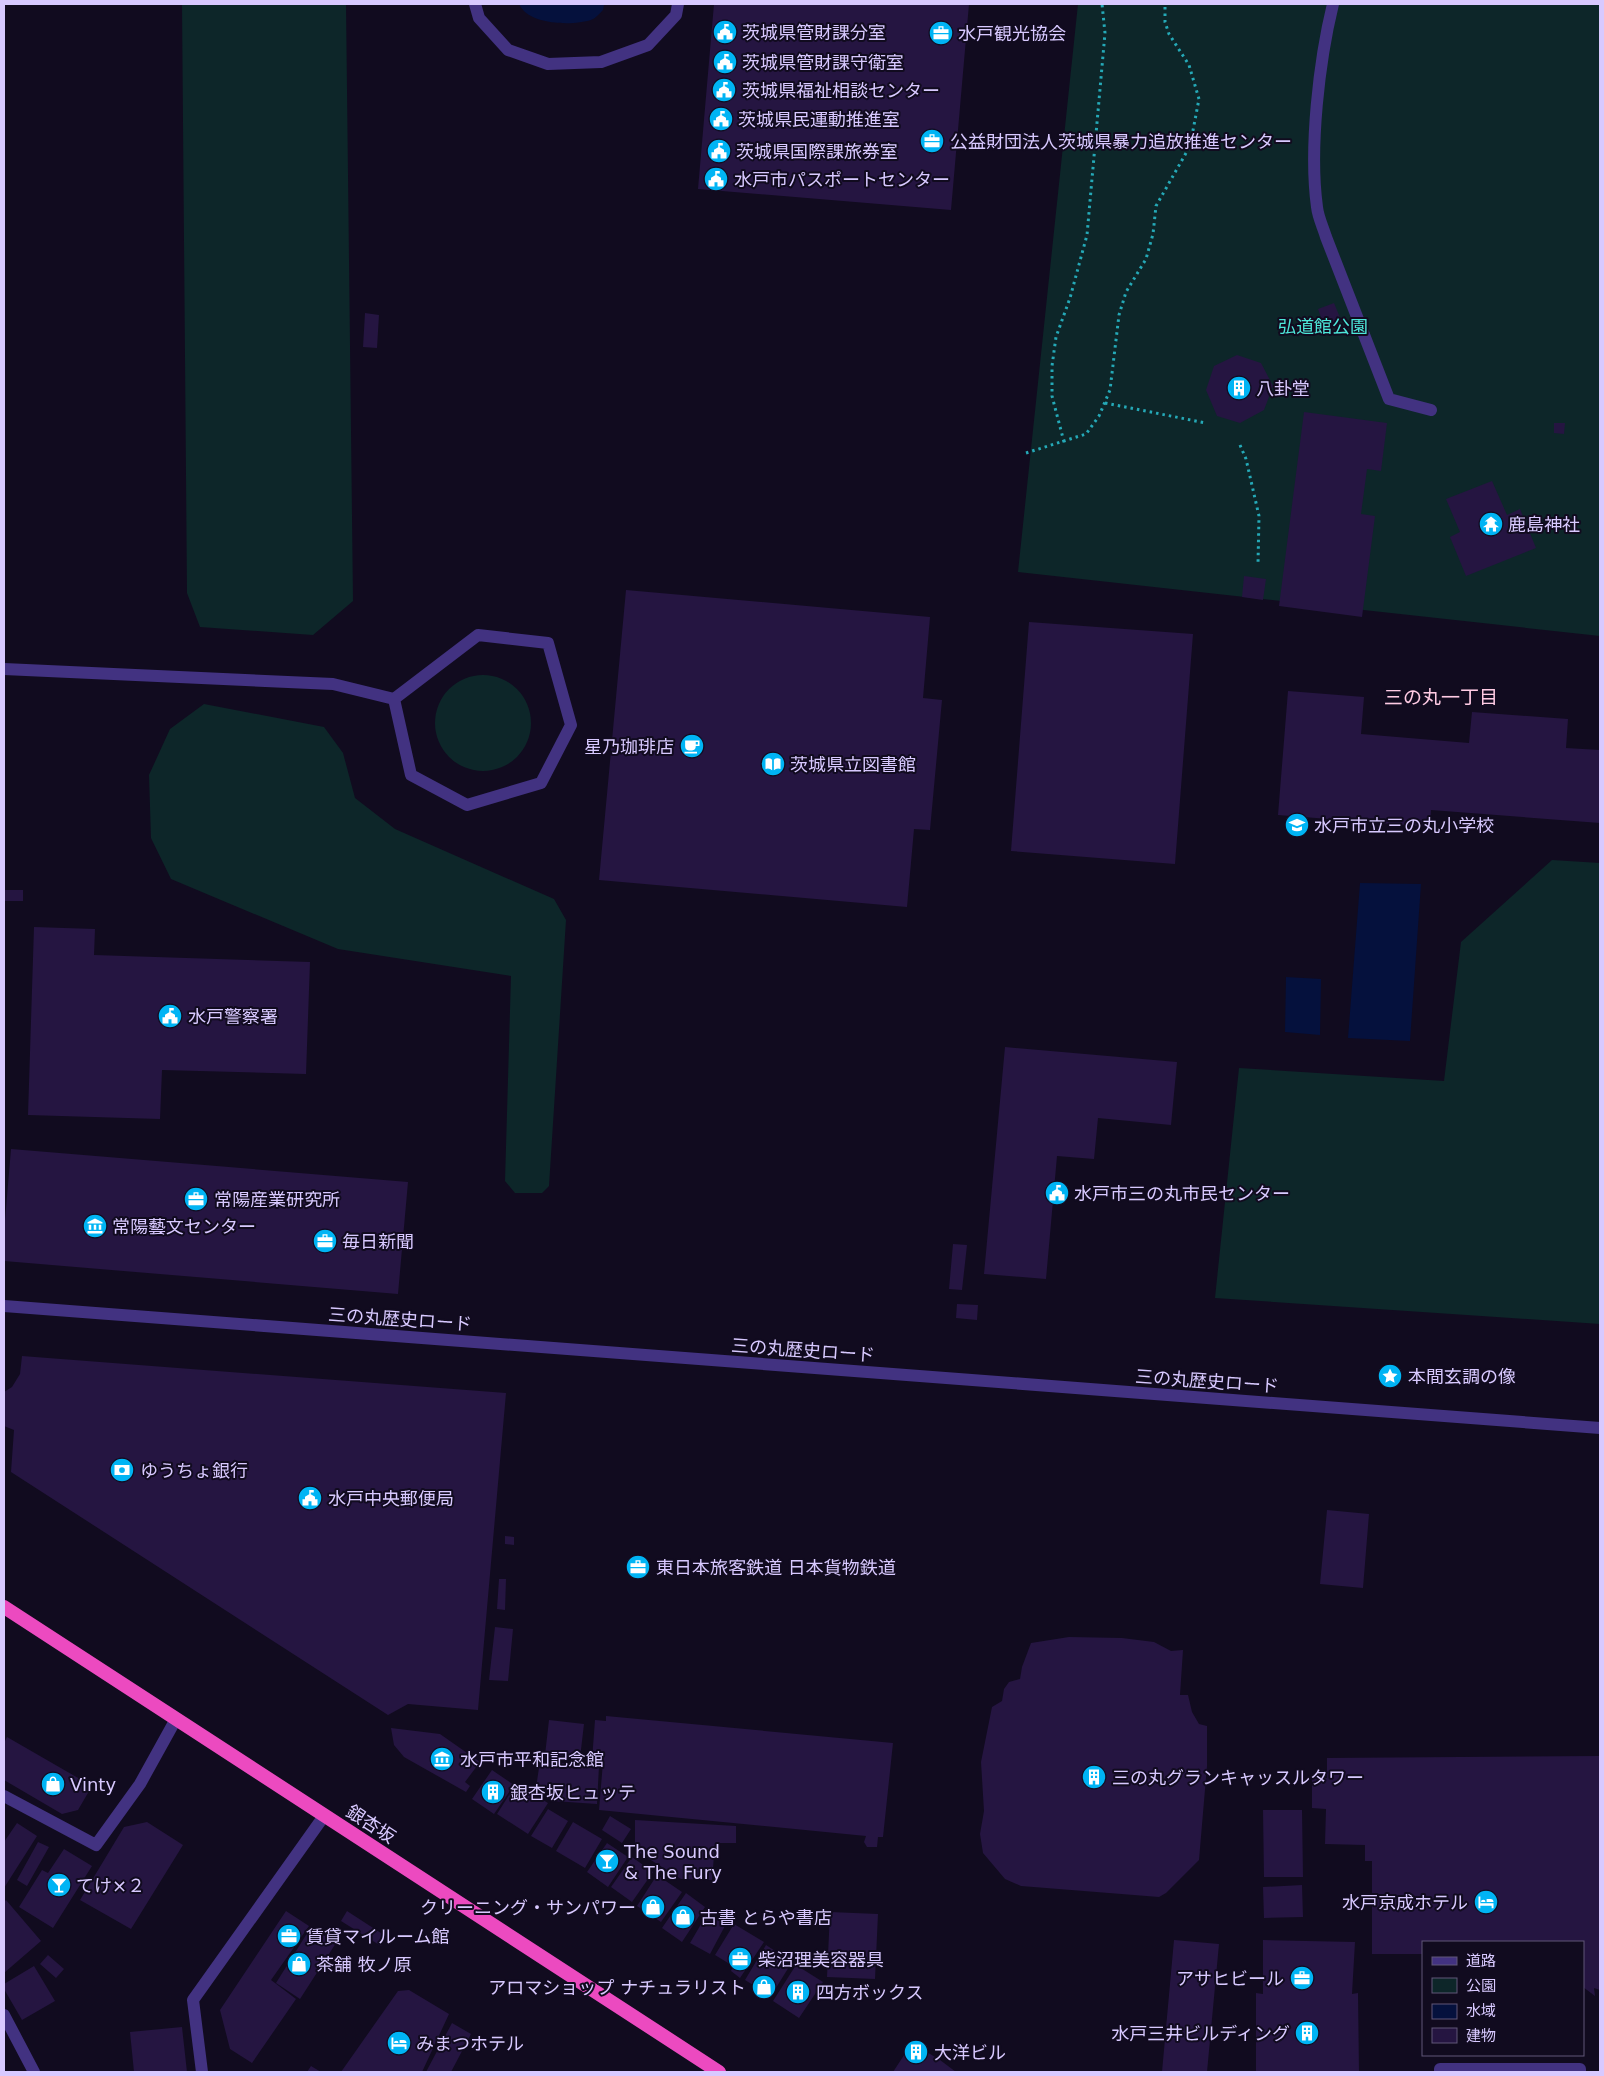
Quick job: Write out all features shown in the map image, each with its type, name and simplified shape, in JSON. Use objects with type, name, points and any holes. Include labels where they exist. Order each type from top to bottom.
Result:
[{"type":"highway","name":"銀杏坂","points":[[4,1607],[719,2072]]},
{"type":"street","points":[[475,4],[479,18],[508,50],[548,64],[601,62],[648,45],[676,15],[678,4]]},
{"type":"street","points":[[1333,4],[1328,25],[1318,104],[1314,175],[1317,209],[1326,237],[1389,399],[1431,410]]},
{"type":"street","points":[[478,635],[548,643],[570,725],[541,783],[467,805],[411,776],[394,699],[478,635]]},
{"type":"street","points":[[4,669],[333,684],[394,699]]},
{"type":"street","name":"三の丸歴史ロード","points":[[4,1306],[1600,1428]]},
{"type":"street","points":[[4,1796],[96,1845],[140,1784],[176,1719]]},
{"type":"street","points":[[202,2072],[193,2000],[324,1816]]},
{"type":"street","points":[[4,2015],[34,2072]]},
{"type":"street","points":[[1440,2072],[1440,2068],[1580,2068],[1580,2072]]},
{"type":"path","points":[[1064,442],[1052,396],[1052,366],[1056,337],[1070,298],[1087,235],[1105,33],[1102,4]]},
{"type":"path","points":[[1026,453],[1086,434],[1099,416],[1110,390],[1119,316],[1126,292],[1146,259],[1153,234],[1156,206],[1190,146],[1199,99],[1189,65],[1169,34],[1165,22],[1165,4]]},
{"type":"path","points":[[1104,403],[1206,423]]},
{"type":"path","points":[[1240,445],[1248,467],[1258,516],[1258,564]]},
{"type":"green space","points":[[182,4],[346,4],[353,601],[313,635],[200,627],[187,593]]},
{"type":"green space","name":"弘道館公園","points":[[1078,4],[1600,4],[1600,636],[1018,572]]},
{"type":"green space","points":[[483,675],[501,679],[517,689],[527,705],[531,723],[527,741],[517,757],[501,767],[483,771],[465,767],[449,757],[439,741],[435,723],[439,705],[449,689],[465,679]]},
{"type":"green space","points":[[204,704],[324,727],[343,753],[355,798],[395,829],[554,899],[566,920],[549,1186],[542,1193],[515,1193],[505,1181],[511,976],[338,949],[171,879],[151,838],[149,775],[170,729]]},
{"type":"green space","points":[[1552,860],[1600,863],[1600,1324],[1215,1298],[1239,1068],[1444,1081],[1461,942]]},
{"type":"water","points":[[519,4],[604,5],[603,10],[591,20],[562,23],[541,20],[531,16]]},
{"type":"water","points":[[1360,883],[1421,884],[1410,1041],[1348,1038]]},
{"type":"water","points":[[1286,977],[1321,979],[1320,1035],[1285,1032]]},
{"type":"building","points":[[714,4],[969,4],[951,210],[698,189]]},
{"type":"building","points":[[1334,303],[1341,320],[1324,326],[1318,309]]},
{"type":"building","points":[[365,313],[379,315],[377,348],[363,347]]},
{"type":"building","points":[[1319,321],[1322,328],[1315,330],[1312,323]]},
{"type":"building","name":"八卦堂","points":[[1237,355],[1261,363],[1273,386],[1264,410],[1240,423],[1217,416],[1206,390],[1214,366]]},
{"type":"building","points":[[1304,412],[1387,423],[1381,471],[1367,469],[1361,514],[1375,516],[1362,617],[1279,606]]},
{"type":"building","points":[[1554,423],[1565,423],[1564,434],[1554,433]]},
{"type":"building","name":"鹿島神社","points":[[1492,481],[1507,515],[1520,509],[1536,548],[1466,576],[1450,537],[1460,532],[1446,499]]},
{"type":"building","points":[[1244,576],[1266,579],[1263,600],[1242,597]]},
{"type":"building","name":"茨城県立図書館","points":[[626,590],[930,617],[923,698],[942,700],[930,830],[914,829],[907,907],[599,880]]},
{"type":"building","points":[[1029,622],[1193,634],[1175,864],[1011,851]]},
{"type":"building","points":[[1288,691],[1364,697],[1361,734],[1469,743],[1472,712],[1568,719],[1566,748],[1600,750],[1600,823],[1431,810],[1430,827],[1278,815]]},
{"type":"building","points":[[4,890],[23,890],[23,901],[4,901]]},
{"type":"building","name":"水戸警察署","points":[[34,927],[95,929],[94,955],[310,962],[306,1074],[162,1070],[160,1119],[28,1115]]},
{"type":"building","points":[[1005,1047],[1177,1062],[1171,1125],[1098,1118],[1094,1159],[1057,1156],[1046,1279],[984,1274]]},
{"type":"building","points":[[11,1149],[408,1182],[398,1294],[4,1261],[4,1232]]},
{"type":"building","points":[[953,1244],[967,1245],[962,1290],[949,1289]]},
{"type":"building","points":[[957,1304],[978,1305],[977,1320],[956,1318]]},
{"type":"building","points":[[22,1356],[506,1393],[478,1710],[408,1704],[388,1715],[11,1472],[14,1430],[4,1426],[4,1392],[12,1387],[20,1374]]},
{"type":"building","points":[[1327,1510],[1369,1514],[1363,1588],[1320,1584]]},
{"type":"building","points":[[505,1536],[514,1537],[514,1545],[505,1544]]},
{"type":"building","points":[[499,1579],[506,1579],[505,1610],[497,1609]]},
{"type":"building","points":[[495,1627],[513,1629],[508,1681],[489,1680]]},
{"type":"building","name":"三の丸グランキャッスルタワー","points":[[1069,1637],[1122,1638],[1154,1642],[1171,1651],[1183,1650],[1180,1695],[1188,1695],[1192,1712],[1199,1724],[1207,1726],[1207,1766],[1199,1860],[1166,1893],[1159,1897],[1021,1886],[1005,1879],[983,1853],[980,1834],[984,1811],[981,1762],[992,1707],[1002,1701],[1004,1689],[1009,1682],[1020,1679],[1022,1667],[1031,1643]]},
{"type":"building","points":[[606,1716],[893,1743],[883,1837],[878,1837],[877,1847],[867,1847],[864,1842],[866,1836],[599,1810],[603,1762],[592,1760],[595,1720],[606,1721]]},
{"type":"building","points":[[549,1720],[584,1724],[580,1758],[545,1755]]},
{"type":"building","name":"水戸市平和記念館","points":[[391,1728],[440,1734],[480,1762],[465,1782],[470,1786],[466,1792],[404,1757],[394,1745]]},
{"type":"building","points":[[7,1737],[92,1786],[78,1810],[62,1814],[4,1780],[4,1743]]},
{"type":"building","name":"水戸京成ホテル","points":[[1600,1756],[1600,1990],[1594,1988],[1595,1996],[1584,1988],[1584,1941],[1422,1941],[1422,1954],[1372,1954],[1372,1861],[1365,1861],[1365,1845],[1325,1844],[1326,1809],[1312,1808],[1312,1778],[1327,1778],[1327,1758]]},
{"type":"building","points":[[540,1761],[599,1766],[597,1804],[553,1801],[555,1790],[536,1788]]},
{"type":"building","name":"銀杏坂ヒュッテ","points":[[492,1770],[514,1785],[494,1814],[472,1799]]},
{"type":"building","points":[[516,1784],[548,1803],[528,1834],[497,1814]]},
{"type":"building","points":[[548,1809],[568,1821],[552,1848],[531,1836]]},
{"type":"building","points":[[1263,1810],[1302,1810],[1303,1877],[1264,1877]]},
{"type":"building","points":[[610,1816],[631,1829],[622,1843],[602,1830]]},
{"type":"building","points":[[635,1820],[736,1826],[736,1843],[715,1843],[712,1880],[681,1879],[635,1850]]},
{"type":"building","points":[[147,1822],[183,1845],[131,1929],[80,1900],[124,1827]]},
{"type":"building","points":[[573,1822],[602,1839],[585,1868],[556,1851]]},
{"type":"building","points":[[17,1823],[37,1836],[4,1888],[4,1842]]},
{"type":"building","points":[[38,1842],[49,1847],[27,1886],[17,1880]]},
{"type":"building","points":[[607,1843],[628,1857],[608,1887],[587,1872]]},
{"type":"building","points":[[64,1849],[92,1866],[53,1928],[19,1907],[42,1870],[48,1873]]},
{"type":"building","points":[[632,1857],[653,1872],[632,1902],[611,1887]]},
{"type":"building","points":[[657,1875],[682,1892],[661,1922],[637,1906]]},
{"type":"building","points":[[1302,1885],[1303,1917],[1264,1918],[1263,1887]]},
{"type":"building","points":[[686,1893],[705,1907],[682,1942],[662,1928]]},
{"type":"building","points":[[6,1900],[41,1941],[4,1973],[4,1902]]},
{"type":"building","points":[[286,1911],[309,1926],[271,1980],[296,1999],[252,2063],[230,2049],[220,2010]]},
{"type":"building","points":[[347,1911],[387,1937],[381,1946],[341,1921]]},
{"type":"building","points":[[830,1912],[878,1914],[875,1979],[827,1977]]},
{"type":"building","points":[[707,1914],[726,1924],[710,1954],[690,1943]]},
{"type":"building","points":[[734,1924],[764,1942],[740,1978],[731,1971],[733,1966],[715,1955]]},
{"type":"building","points":[[311,1927],[336,1943],[300,1999],[276,1983]]},
{"type":"building","points":[[1174,1940],[1219,1944],[1207,2072],[1162,2072]]},
{"type":"building","name":"水戸三井ビルディング","points":[[1263,1940],[1355,1942],[1352,1994],[1358,1993],[1359,2072],[1256,2072],[1256,1993],[1263,1994]]},
{"type":"building","points":[[766,1945],[792,1962],[771,1996],[745,1980]]},
{"type":"building","points":[[48,1955],[64,1969],[56,1978],[40,1964]]},
{"type":"building","name":"四方ボックス","points":[[796,1965],[823,1982],[799,2018],[773,2001]]},
{"type":"building","points":[[34,1966],[55,2001],[22,2020],[4,1989],[4,1984]]},
{"type":"building","name":"みまつホテル","points":[[409,1990],[449,2014],[422,2072],[341,2072],[398,1991]]},
{"type":"building","points":[[452,2023],[471,2034],[451,2072],[426,2072]]},
{"type":"building","points":[[182,2027],[187,2072],[134,2072],[130,2032]]},
{"type":"building","name":"大洋ビル","points":[[912,2043],[940,2060],[956,2072],[893,2072]]},
{"type":"building","points":[[311,2066],[321,2072],[307,2072]]},
{"type":"place","name":"茨城県管財課分室","points":[[725,32]]},
{"type":"place","name":"水戸観光協会","points":[[941,33]]},
{"type":"place","name":"茨城県管財課守衛室","points":[[725,62]]},
{"type":"place","name":"茨城県福祉相談センター","points":[[724,90]]},
{"type":"place","name":"茨城県民運動推進室","points":[[721,119]]},
{"type":"place","name":"公益財団法人茨城県暴力追放推進センター","points":[[932,141]]},
{"type":"place","name":"茨城県国際課旅券室","points":[[719,151]]},
{"type":"place","name":"水戸市パスポートセンター","points":[[716,179]]},
{"type":"place","name":"八卦堂","points":[[1239,388]]},
{"type":"place","name":"鹿島神社","points":[[1491,524]]},
{"type":"place","name":"星乃珈琲店","points":[[692,746]]},
{"type":"place","name":"茨城県立図書館","points":[[773,764]]},
{"type":"place","name":"水戸市立三の丸小学校","points":[[1297,825]]},
{"type":"place","name":"水戸警察署","points":[[170,1016]]},
{"type":"place","name":"水戸市三の丸市民センター","points":[[1057,1193]]},
{"type":"place","name":"常陽産業研究所","points":[[196,1199]]},
{"type":"place","name":"常陽藝文センター","points":[[95,1226]]},
{"type":"place","name":"毎日新聞","points":[[325,1241]]},
{"type":"place","name":"本間玄調の像","points":[[1390,1376]]},
{"type":"place","name":"ゆうちょ銀行","points":[[122,1470]]},
{"type":"place","name":"水戸中央郵便局","points":[[310,1498]]},
{"type":"place","name":"東日本旅客鉄道 日本貨物鉄道","points":[[638,1567]]},
{"type":"place","name":"水戸市平和記念館","points":[[442,1759]]},
{"type":"place","name":"三の丸グランキャッスルタワー","points":[[1094,1777]]},
{"type":"place","name":"Vinty","points":[[53,1784]]},
{"type":"place","name":"銀杏坂ヒュッテ","points":[[493,1792]]},
{"type":"place","name":"The Sound & The Fury","points":[[607,1861]]},
{"type":"place","name":"てけ×２","points":[[59,1885]]},
{"type":"place","name":"水戸京成ホテル","points":[[1486,1902]]},
{"type":"place","name":"クリーニング・サンパワー","points":[[653,1907]]},
{"type":"place","name":"古書 とらや書店","points":[[683,1917]]},
{"type":"place","name":"賃貸マイルーム館","points":[[289,1936]]},
{"type":"place","name":"柴沼理美容器具","points":[[740,1959]]},
{"type":"place","name":"茶舗 牧ノ原","points":[[299,1964]]},
{"type":"place","name":"アサヒビール","points":[[1302,1978]]},
{"type":"place","name":"アロマショップ ナチュラリスト","points":[[764,1987]]},
{"type":"place","name":"四方ボックス","points":[[798,1992]]},
{"type":"place","name":"水戸三井ビルディング","points":[[1307,2033]]},
{"type":"place","name":"みまつホテル","points":[[399,2043]]},
{"type":"place","name":"大洋ビル","points":[[916,2052]]},
{"type":"district","name":"三の丸一丁目","points":[[1441,697]]}]
